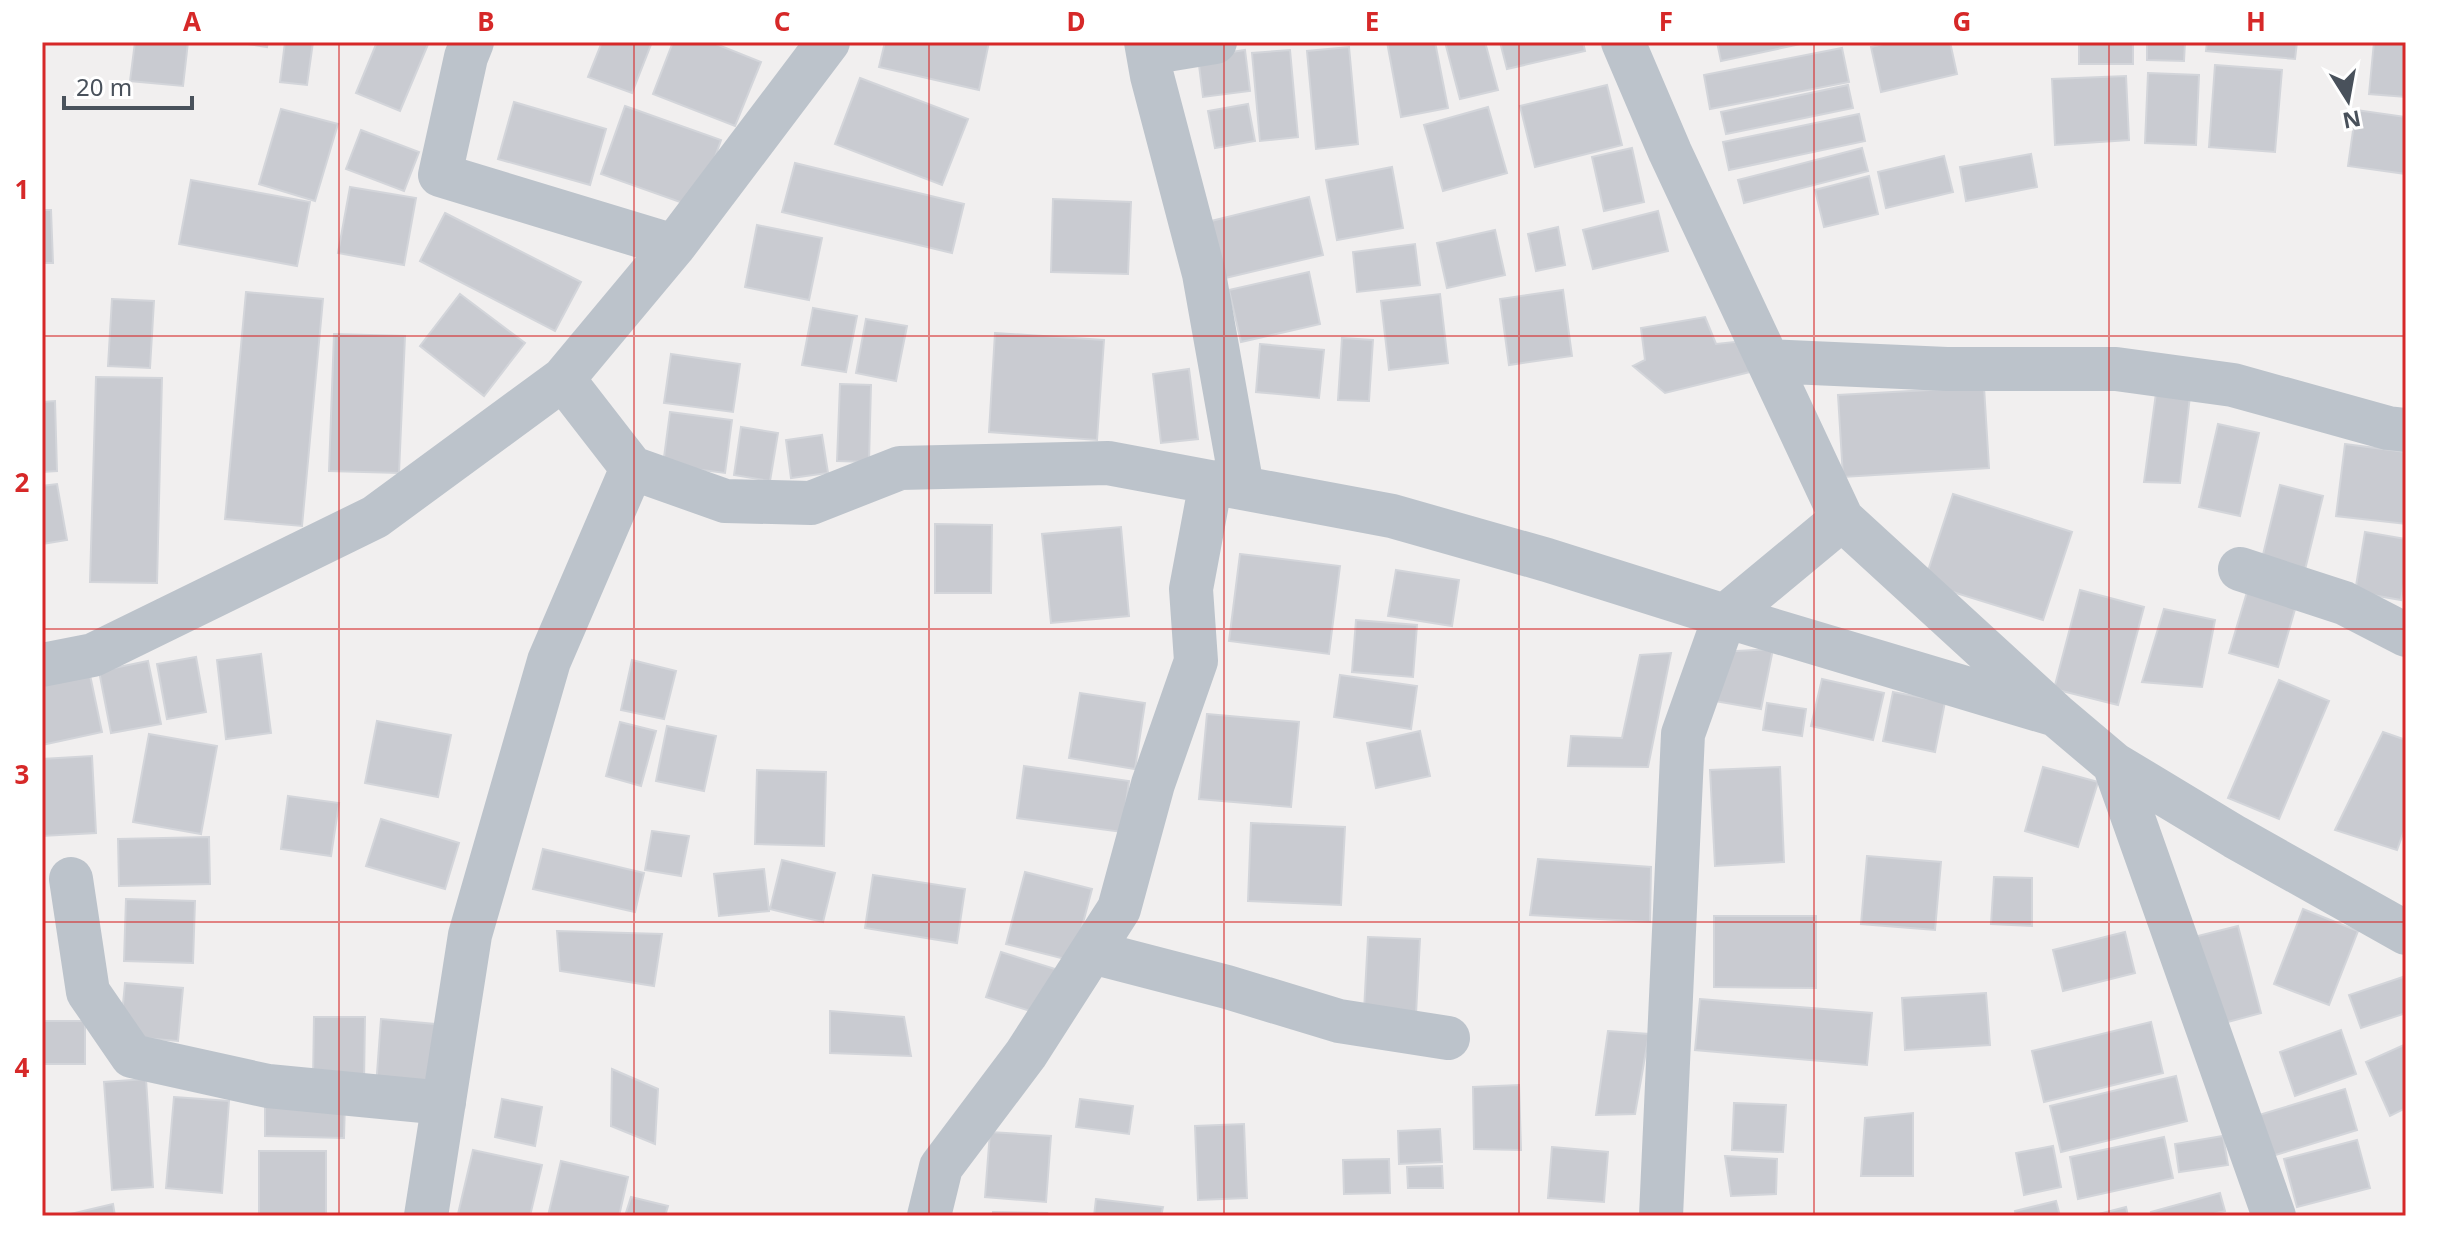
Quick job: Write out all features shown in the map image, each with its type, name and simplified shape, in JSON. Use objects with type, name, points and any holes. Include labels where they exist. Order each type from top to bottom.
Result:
[{"type":"street","points":[[472,42],[440,175],[674,246]]},
{"type":"street","points":[[929,1216],[941,1167],[1026,1054],[1119,909],[1153,784],[1196,661],[1191,589],[1227,485],[1204,274],[1147,47],[1215,42]]},
{"type":"street","points":[[1623,42],[1670,152],[1842,519],[2056,715],[2114,764],[2235,837],[2406,933]]},
{"type":"street","points":[[42,665],[93,655],[375,517],[563,379],[674,246],[822,43]]},
{"type":"street","points":[[1768,361],[1947,369],[2116,369],[2233,385],[2388,428],[2406,430]]},
{"type":"street","points":[[563,379],[632,468],[725,501],[811,503],[900,468],[1108,463],[1392,516],[2056,715]]},
{"type":"street","points":[[426,1216],[470,935],[549,661],[632,468]]},
{"type":"street","points":[[1661,1216],[1683,734],[1725,616],[1842,519]]},
{"type":"street","points":[[2240,569],[2344,603],[2406,635]]},
{"type":"street","points":[[2114,764],[2274,1216]]},
{"type":"street","points":[[71,879],[88,992],[132,1056],[268,1086],[444,1103]]},
{"type":"street","points":[[1092,952],[1227,987],[1339,1021],[1448,1038]]},
{"type":"building","points":[[135,42],[188,42],[183,86],[130,81]]},
{"type":"building","points":[[234,42],[268,42],[267,47]]},
{"type":"building","points":[[285,42],[313,42],[307,85],[280,82]]},
{"type":"building","points":[[377,42],[429,42],[400,111],[356,93]]},
{"type":"building","points":[[602,42],[652,42],[632,93],[588,77]]},
{"type":"building","points":[[673,42],[711,42],[761,62],[735,126],[653,94]]},
{"type":"building","points":[[885,42],[989,42],[979,90],[879,67]]},
{"type":"building","points":[[1387,42],[1435,42],[1448,108],[1401,117]]},
{"type":"building","points":[[1445,42],[1485,42],[1498,90],[1460,99]]},
{"type":"building","points":[[1500,42],[1583,42],[1585,51],[1507,69]]},
{"type":"building","points":[[1717,42],[1810,42],[1721,61]]},
{"type":"building","points":[[1891,42],[1950,42],[1957,74],[1881,92],[1871,47]]},
{"type":"building","points":[[2079,42],[2133,42],[2133,64],[2079,64]]},
{"type":"building","points":[[2147,42],[2185,42],[2184,61],[2147,60]]},
{"type":"building","points":[[2207,42],[2297,42],[2295,59],[2206,51]]},
{"type":"building","points":[[2374,42],[2406,42],[2406,97],[2369,94]]},
{"type":"building","points":[[1349,47],[1358,144],[1316,149],[1307,51]]},
{"type":"building","points":[[1842,48],[1849,82],[1710,109],[1704,75]]},
{"type":"building","points":[[1245,50],[1250,91],[1203,97],[1198,57]]},
{"type":"building","points":[[1290,50],[1298,137],[1260,141],[1252,53]]},
{"type":"building","points":[[2215,65],[2282,70],[2275,152],[2209,147]]},
{"type":"building","points":[[2148,73],[2199,75],[2196,145],[2145,143]]},
{"type":"building","points":[[2126,76],[2129,140],[2055,145],[2052,79]]},
{"type":"building","points":[[860,78],[968,119],[942,185],[835,144]]},
{"type":"building","points":[[1607,85],[1622,145],[1535,167],[1520,106]]},
{"type":"building","points":[[1848,85],[1853,108],[1726,134],[1721,112]]},
{"type":"building","points":[[514,102],[606,129],[590,185],[498,159]]},
{"type":"building","points":[[1248,104],[1255,141],[1215,148],[1208,111]]},
{"type":"building","points":[[625,106],[721,140],[697,208],[601,174]]},
{"type":"building","points":[[1488,107],[1507,173],[1443,191],[1424,125]]},
{"type":"building","points":[[281,109],[338,124],[315,201],[259,184]]},
{"type":"building","points":[[2356,110],[2406,117],[2406,174],[2348,166]]},
{"type":"building","points":[[1859,114],[1865,141],[1729,170],[1723,142]]},
{"type":"building","points":[[361,130],[419,152],[404,191],[346,169]]},
{"type":"building","points":[[1632,148],[1644,202],[1604,211],[1592,157]]},
{"type":"building","points":[[1862,148],[1868,171],[1744,203],[1738,180]]},
{"type":"building","points":[[2031,154],[2037,187],[1966,201],[1960,167]]},
{"type":"building","points":[[1944,156],[1953,192],[1886,208],[1878,172]]},
{"type":"building","points":[[795,163],[964,204],[952,253],[782,212]]},
{"type":"building","points":[[1392,167],[1403,228],[1337,240],[1326,180]]},
{"type":"building","points":[[1869,176],[1878,214],[1824,227],[1815,190]]},
{"type":"building","points":[[191,180],[310,202],[297,266],[179,244]]},
{"type":"building","points":[[350,187],[416,198],[404,265],[338,253]]},
{"type":"building","points":[[1309,197],[1323,255],[1221,279],[1207,222]]},
{"type":"building","points":[[1053,199],[1131,202],[1128,274],[1051,272]]},
{"type":"building","points":[[42,210],[51,210],[53,263],[42,263]]},
{"type":"building","points":[[1658,211],[1668,251],[1593,269],[1583,230]]},
{"type":"building","points":[[445,213],[581,282],[555,331],[420,261]]},
{"type":"building","points":[[757,225],[822,238],[809,300],[745,287]]},
{"type":"building","points":[[1558,227],[1565,265],[1536,271],[1528,234]]},
{"type":"building","points":[[1495,230],[1505,275],[1447,288],[1437,243]]},
{"type":"building","points":[[1415,244],[1420,285],[1357,292],[1353,252]]},
{"type":"building","points":[[1309,272],[1320,324],[1241,342],[1229,290]]},
{"type":"building","points":[[1563,290],[1572,356],[1509,365],[1500,299]]},
{"type":"building","points":[[246,292],[323,299],[302,526],[225,519]]},
{"type":"building","points":[[460,294],[525,343],[484,396],[420,346]]},
{"type":"building","points":[[1440,294],[1448,363],[1389,370],[1381,301]]},
{"type":"building","points":[[112,299],[154,301],[150,368],[108,366]]},
{"type":"building","points":[[813,308],[857,316],[846,372],[802,365]]},
{"type":"building","points":[[1705,317],[1716,344],[1744,341],[1754,371],[1665,393],[1633,366],[1645,360],[1641,328]]},
{"type":"building","points":[[866,319],[907,326],[896,381],[856,373]]},
{"type":"building","points":[[995,333],[1104,340],[1097,440],[989,432]]},
{"type":"building","points":[[334,334],[405,336],[399,473],[329,471]]},
{"type":"building","points":[[1342,338],[1373,340],[1369,401],[1338,400]]},
{"type":"building","points":[[1260,344],[1324,350],[1319,398],[1256,392]]},
{"type":"building","points":[[671,354],[740,364],[733,412],[664,403]]},
{"type":"building","points":[[1189,369],[1198,439],[1161,443],[1153,374]]},
{"type":"building","points":[[96,377],[162,378],[157,583],[90,582]]},
{"type":"building","points":[[840,384],[871,385],[869,462],[837,461]]},
{"type":"building","points":[[1984,387],[1989,468],[1843,477],[1838,395]]},
{"type":"building","points":[[2156,393],[2190,396],[2180,483],[2144,482]]},
{"type":"building","points":[[55,401],[57,471],[42,472],[42,402]]},
{"type":"building","points":[[670,412],[732,420],[725,473],[663,465]]},
{"type":"building","points":[[2218,424],[2259,433],[2240,516],[2199,507]]},
{"type":"building","points":[[741,427],[778,433],[770,481],[734,475]]},
{"type":"building","points":[[822,435],[828,473],[791,478],[786,440]]},
{"type":"building","points":[[2345,444],[2406,452],[2406,524],[2336,516]]},
{"type":"building","points":[[57,484],[67,540],[42,544],[42,486]]},
{"type":"building","points":[[2280,485],[2323,496],[2303,578],[2260,567]]},
{"type":"building","points":[[1953,494],[2072,532],[2043,620],[1924,583]]},
{"type":"building","points":[[935,524],[992,525],[991,593],[935,593]]},
{"type":"building","points":[[1121,527],[1129,616],[1051,623],[1042,534]]},
{"type":"building","points":[[2365,532],[2406,539],[2406,572],[2401,600],[2355,592]]},
{"type":"building","points":[[1240,554],[1340,566],[1329,654],[1229,641]]},
{"type":"building","points":[[1396,570],[1459,580],[1452,626],[1388,616]]},
{"type":"building","points":[[2080,590],[2144,607],[2118,705],[2054,689]]},
{"type":"building","points":[[2247,592],[2296,606],[2278,667],[2229,653]]},
{"type":"building","points":[[2164,609],[2215,620],[2202,687],[2142,682]]},
{"type":"building","points":[[1356,620],[1417,625],[1413,677],[1352,672]]},
{"type":"building","points":[[1773,649],[1761,709],[1709,700],[1718,652]]},
{"type":"building","points":[[1671,653],[1648,767],[1568,766],[1571,736],[1622,738],[1640,655]]},
{"type":"building","points":[[261,654],[271,733],[226,739],[217,660]]},
{"type":"building","points":[[196,657],[206,712],[167,719],[157,664]]},
{"type":"building","points":[[632,660],[676,671],[664,719],[621,710]]},
{"type":"building","points":[[148,661],[161,724],[111,733],[99,671]]},
{"type":"building","points":[[90,675],[102,732],[42,745],[42,686]]},
{"type":"building","points":[[1340,675],[1417,686],[1411,729],[1334,717]]},
{"type":"building","points":[[1822,679],[1884,693],[1873,740],[1811,726]]},
{"type":"building","points":[[2279,680],[2329,701],[2279,819],[2228,798]]},
{"type":"building","points":[[1893,692],[1945,702],[1935,752],[1883,741]]},
{"type":"building","points":[[1080,693],[1145,703],[1135,769],[1069,758]]},
{"type":"building","points":[[1767,703],[1806,709],[1802,736],[1763,730]]},
{"type":"building","points":[[1207,714],[1299,722],[1291,807],[1199,799]]},
{"type":"building","points":[[377,721],[451,735],[438,797],[365,783]]},
{"type":"building","points":[[620,722],[656,731],[641,786],[606,776]]},
{"type":"building","points":[[667,726],[716,736],[704,791],[656,781]]},
{"type":"building","points":[[1420,731],[1430,776],[1376,788],[1367,743]]},
{"type":"building","points":[[2383,732],[2406,740],[2406,825],[2397,850],[2335,830]]},
{"type":"building","points":[[149,734],[217,746],[201,834],[133,822]]},
{"type":"building","points":[[92,756],[96,833],[42,836],[42,759]]},
{"type":"building","points":[[1024,766],[1129,781],[1122,832],[1017,818]]},
{"type":"building","points":[[1780,767],[1784,862],[1715,866],[1710,770]]},
{"type":"building","points":[[2043,767],[2098,782],[2078,847],[2025,831]]},
{"type":"building","points":[[757,770],[826,772],[824,846],[755,844]]},
{"type":"building","points":[[288,796],[339,803],[331,856],[281,849]]},
{"type":"building","points":[[381,819],[459,843],[445,889],[366,866]]},
{"type":"building","points":[[1251,823],[1345,827],[1341,905],[1248,901]]},
{"type":"building","points":[[652,831],[689,836],[681,876],[645,870]]},
{"type":"building","points":[[209,837],[210,884],[119,886],[118,839]]},
{"type":"building","points":[[543,849],[644,873],[635,912],[533,889]]},
{"type":"building","points":[[1867,856],[1941,862],[1935,930],[1861,924]]},
{"type":"building","points":[[1538,859],[1651,867],[1650,922],[1530,915]]},
{"type":"building","points":[[782,860],[835,873],[823,922],[770,909]]},
{"type":"building","points":[[764,869],[769,911],[719,916],[714,874]]},
{"type":"building","points":[[1025,872],[1092,889],[1073,961],[1006,944]]},
{"type":"building","points":[[873,875],[965,889],[957,943],[865,928]]},
{"type":"building","points":[[1994,877],[2032,878],[2032,926],[1991,924]]},
{"type":"building","points":[[126,899],[195,901],[193,963],[124,961]]},
{"type":"building","points":[[2303,909],[2358,931],[2329,1005],[2274,984]]},
{"type":"building","points":[[1714,916],[1816,916],[1816,988],[1714,987]]},
{"type":"building","points":[[2238,926],[2261,1013],[2213,1026],[2190,938]]},
{"type":"building","points":[[557,931],[662,934],[654,986],[560,971]]},
{"type":"building","points":[[2125,932],[2135,973],[2063,991],[2053,950]]},
{"type":"building","points":[[1368,937],[1420,939],[1416,1014],[1364,1011]]},
{"type":"building","points":[[1001,952],[1058,970],[1043,1015],[986,997]]},
{"type":"building","points":[[2406,976],[2406,1013],[2361,1028],[2349,995]]},
{"type":"building","points":[[125,983],[183,988],[178,1041],[120,1036]]},
{"type":"building","points":[[1986,993],[1990,1045],[1905,1050],[1902,998]]},
{"type":"building","points":[[1700,999],[1872,1013],[1867,1065],[1695,1050]]},
{"type":"building","points":[[830,1011],[904,1017],[911,1056],[830,1053]]},
{"type":"building","points":[[314,1017],[365,1017],[364,1082],[313,1081]]},
{"type":"building","points":[[381,1019],[435,1024],[430,1091],[376,1087]]},
{"type":"building","points":[[42,1021],[85,1021],[85,1064],[42,1064]]},
{"type":"building","points":[[2151,1022],[2163,1073],[2044,1102],[2032,1051]]},
{"type":"building","points":[[2341,1030],[2356,1074],[2295,1096],[2280,1052]]},
{"type":"building","points":[[1608,1031],[1649,1034],[1635,1114],[1596,1115]]},
{"type":"building","points":[[2406,1044],[2406,1108],[2390,1116],[2366,1062]]},
{"type":"building","points":[[612,1069],[658,1089],[655,1144],[611,1126]]},
{"type":"building","points":[[2176,1076],[2187,1121],[2061,1152],[2050,1106]]},
{"type":"building","points":[[146,1079],[153,1187],[112,1190],[104,1082]]},
{"type":"building","points":[[1519,1085],[1521,1150],[1474,1149],[1473,1087]]},
{"type":"building","points":[[2345,1089],[2357,1130],[2269,1157],[2256,1116]]},
{"type":"building","points":[[174,1097],[229,1101],[222,1193],[166,1188]]},
{"type":"building","points":[[265,1099],[345,1101],[344,1138],[265,1136]]},
{"type":"building","points":[[502,1099],[542,1107],[535,1146],[495,1137]]},
{"type":"building","points":[[1080,1099],[1133,1106],[1129,1134],[1076,1127]]},
{"type":"building","points":[[1734,1103],[1786,1105],[1783,1152],[1732,1150]]},
{"type":"building","points":[[1913,1113],[1913,1176],[1861,1176],[1865,1118]]},
{"type":"building","points":[[1244,1124],[1247,1198],[1198,1200],[1195,1126]]},
{"type":"building","points":[[1440,1129],[1442,1162],[1399,1164],[1398,1131]]},
{"type":"building","points":[[990,1132],[1051,1136],[1046,1202],[985,1197]]},
{"type":"building","points":[[2223,1136],[2228,1165],[2179,1172],[2175,1144]]},
{"type":"building","points":[[2164,1137],[2173,1178],[2078,1199],[2070,1157]]},
{"type":"building","points":[[2357,1140],[2370,1188],[2297,1207],[2284,1159]]},
{"type":"building","points":[[2053,1146],[2061,1187],[2024,1195],[2016,1153]]},
{"type":"building","points":[[1552,1147],[1608,1152],[1604,1202],[1548,1198]]},
{"type":"building","points":[[473,1150],[542,1165],[530,1216],[458,1214]]},
{"type":"building","points":[[259,1151],[326,1151],[326,1216],[259,1216]]},
{"type":"building","points":[[1725,1156],[1777,1159],[1776,1194],[1731,1196]]},
{"type":"building","points":[[1389,1159],[1390,1193],[1344,1194],[1343,1160]]},
{"type":"building","points":[[561,1161],[628,1177],[619,1216],[548,1216]]},
{"type":"building","points":[[1442,1166],[1443,1188],[1408,1188],[1407,1167]]},
{"type":"building","points":[[2220,1193],[2225,1211],[2205,1216],[2152,1216],[2151,1212]]},
{"type":"building","points":[[631,1197],[668,1206],[665,1216],[625,1216]]},
{"type":"building","points":[[1096,1199],[1163,1207],[1161,1216],[1094,1216]]},
{"type":"building","points":[[2056,1201],[2060,1216],[2016,1216],[2015,1211]]},
{"type":"building","points":[[113,1204],[115,1216],[66,1215]]},
{"type":"building","points":[[2126,1207],[2128,1216],[2091,1216]]},
{"type":"building","points":[[993,1212],[1047,1213],[1046,1216],[993,1216]]}]
